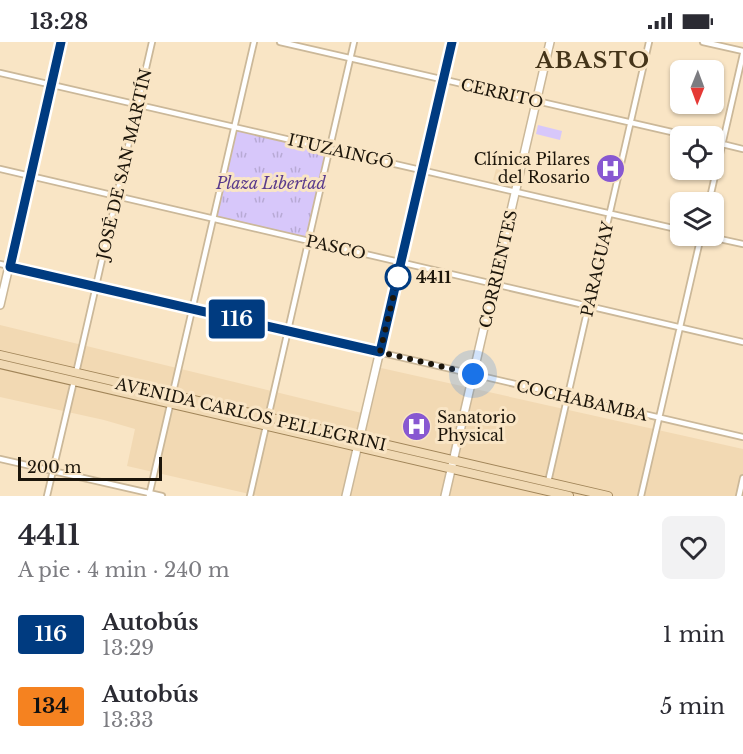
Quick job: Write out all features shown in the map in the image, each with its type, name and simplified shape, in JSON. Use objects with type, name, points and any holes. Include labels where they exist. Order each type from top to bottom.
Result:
[{"type":"main road","points":[[0,305],[61,42]]},
{"type":"main road","points":[[346,496],[452,42]]},
{"type":"main road","name":"CORRIENTES","points":[[445,496],[550,42]]},
{"type":"main road","name":"AVENIDA CARLOS PELLEGRINI","points":[[0,355],[75,377]]},
{"type":"main road","name":"AVENIDA CARLOS PELLEGRINI","points":[[0,364],[75,377],[452,464],[569,496]]},
{"type":"main road","name":"AVENIDA CARLOS PELLEGRINI","points":[[546,490],[608,496]]},
{"type":"street","name":"JOSÉ DE SAN MARTÍN","points":[[47,496],[152,42]]},
{"type":"street","points":[[149,495],[254,42]]},
{"type":"street","name":"CERRITO","points":[[280,42],[670,132]]},
{"type":"street","points":[[250,496],[354,42]]},
{"type":"street","name":"PARAGUAY","points":[[546,490],[649,42]]},
{"type":"street","points":[[703,42],[743,53],[724,135]]},
{"type":"street","name":"ITUZAINGÓ","points":[[0,73],[670,227]]},
{"type":"street","points":[[724,144],[743,149]]},
{"type":"street","name":"PASCO","points":[[0,169],[743,342]]},
{"type":"street","points":[[724,240],[743,244]]},
{"type":"street","points":[[641,496],[699,246]]},
{"type":"street","name":"COCHABAMBA","points":[[0,264],[743,437]]},
{"type":"street","points":[[0,459],[149,495],[162,496]]},
{"type":"street","points":[[739,496],[743,478]]},
{"type":"shaded area","points":[[496,169],[514,173],[512,182],[509,184],[493,180]]},
{"type":"shaded area","points":[[0,325],[370,415],[381,368],[743,449],[743,496],[258,496],[127,466],[135,429],[0,397]]},
{"type":"green space","points":[[538,125],[562,131],[560,140],[536,134]]},
{"type":"green space","name":"Plaza Libertad","points":[[234,128],[330,148],[309,241],[214,219]]},
{"type":"bus line","name":"116","points":[[61,42],[10,267],[380,352],[452,42]]},
{"type":"place","name":"Clínica Pilares del Rosario","points":[[611,168]]},
{"type":"place","name":"4411","points":[[398,277]]},
{"type":"place","name":"Sanatorio Physical","points":[[416,426]]},
{"type":"district","name":"ABASTO","points":[[593,60]]},
{"type":"route","points":[[398,277],[380,352],[473,374]]}]
